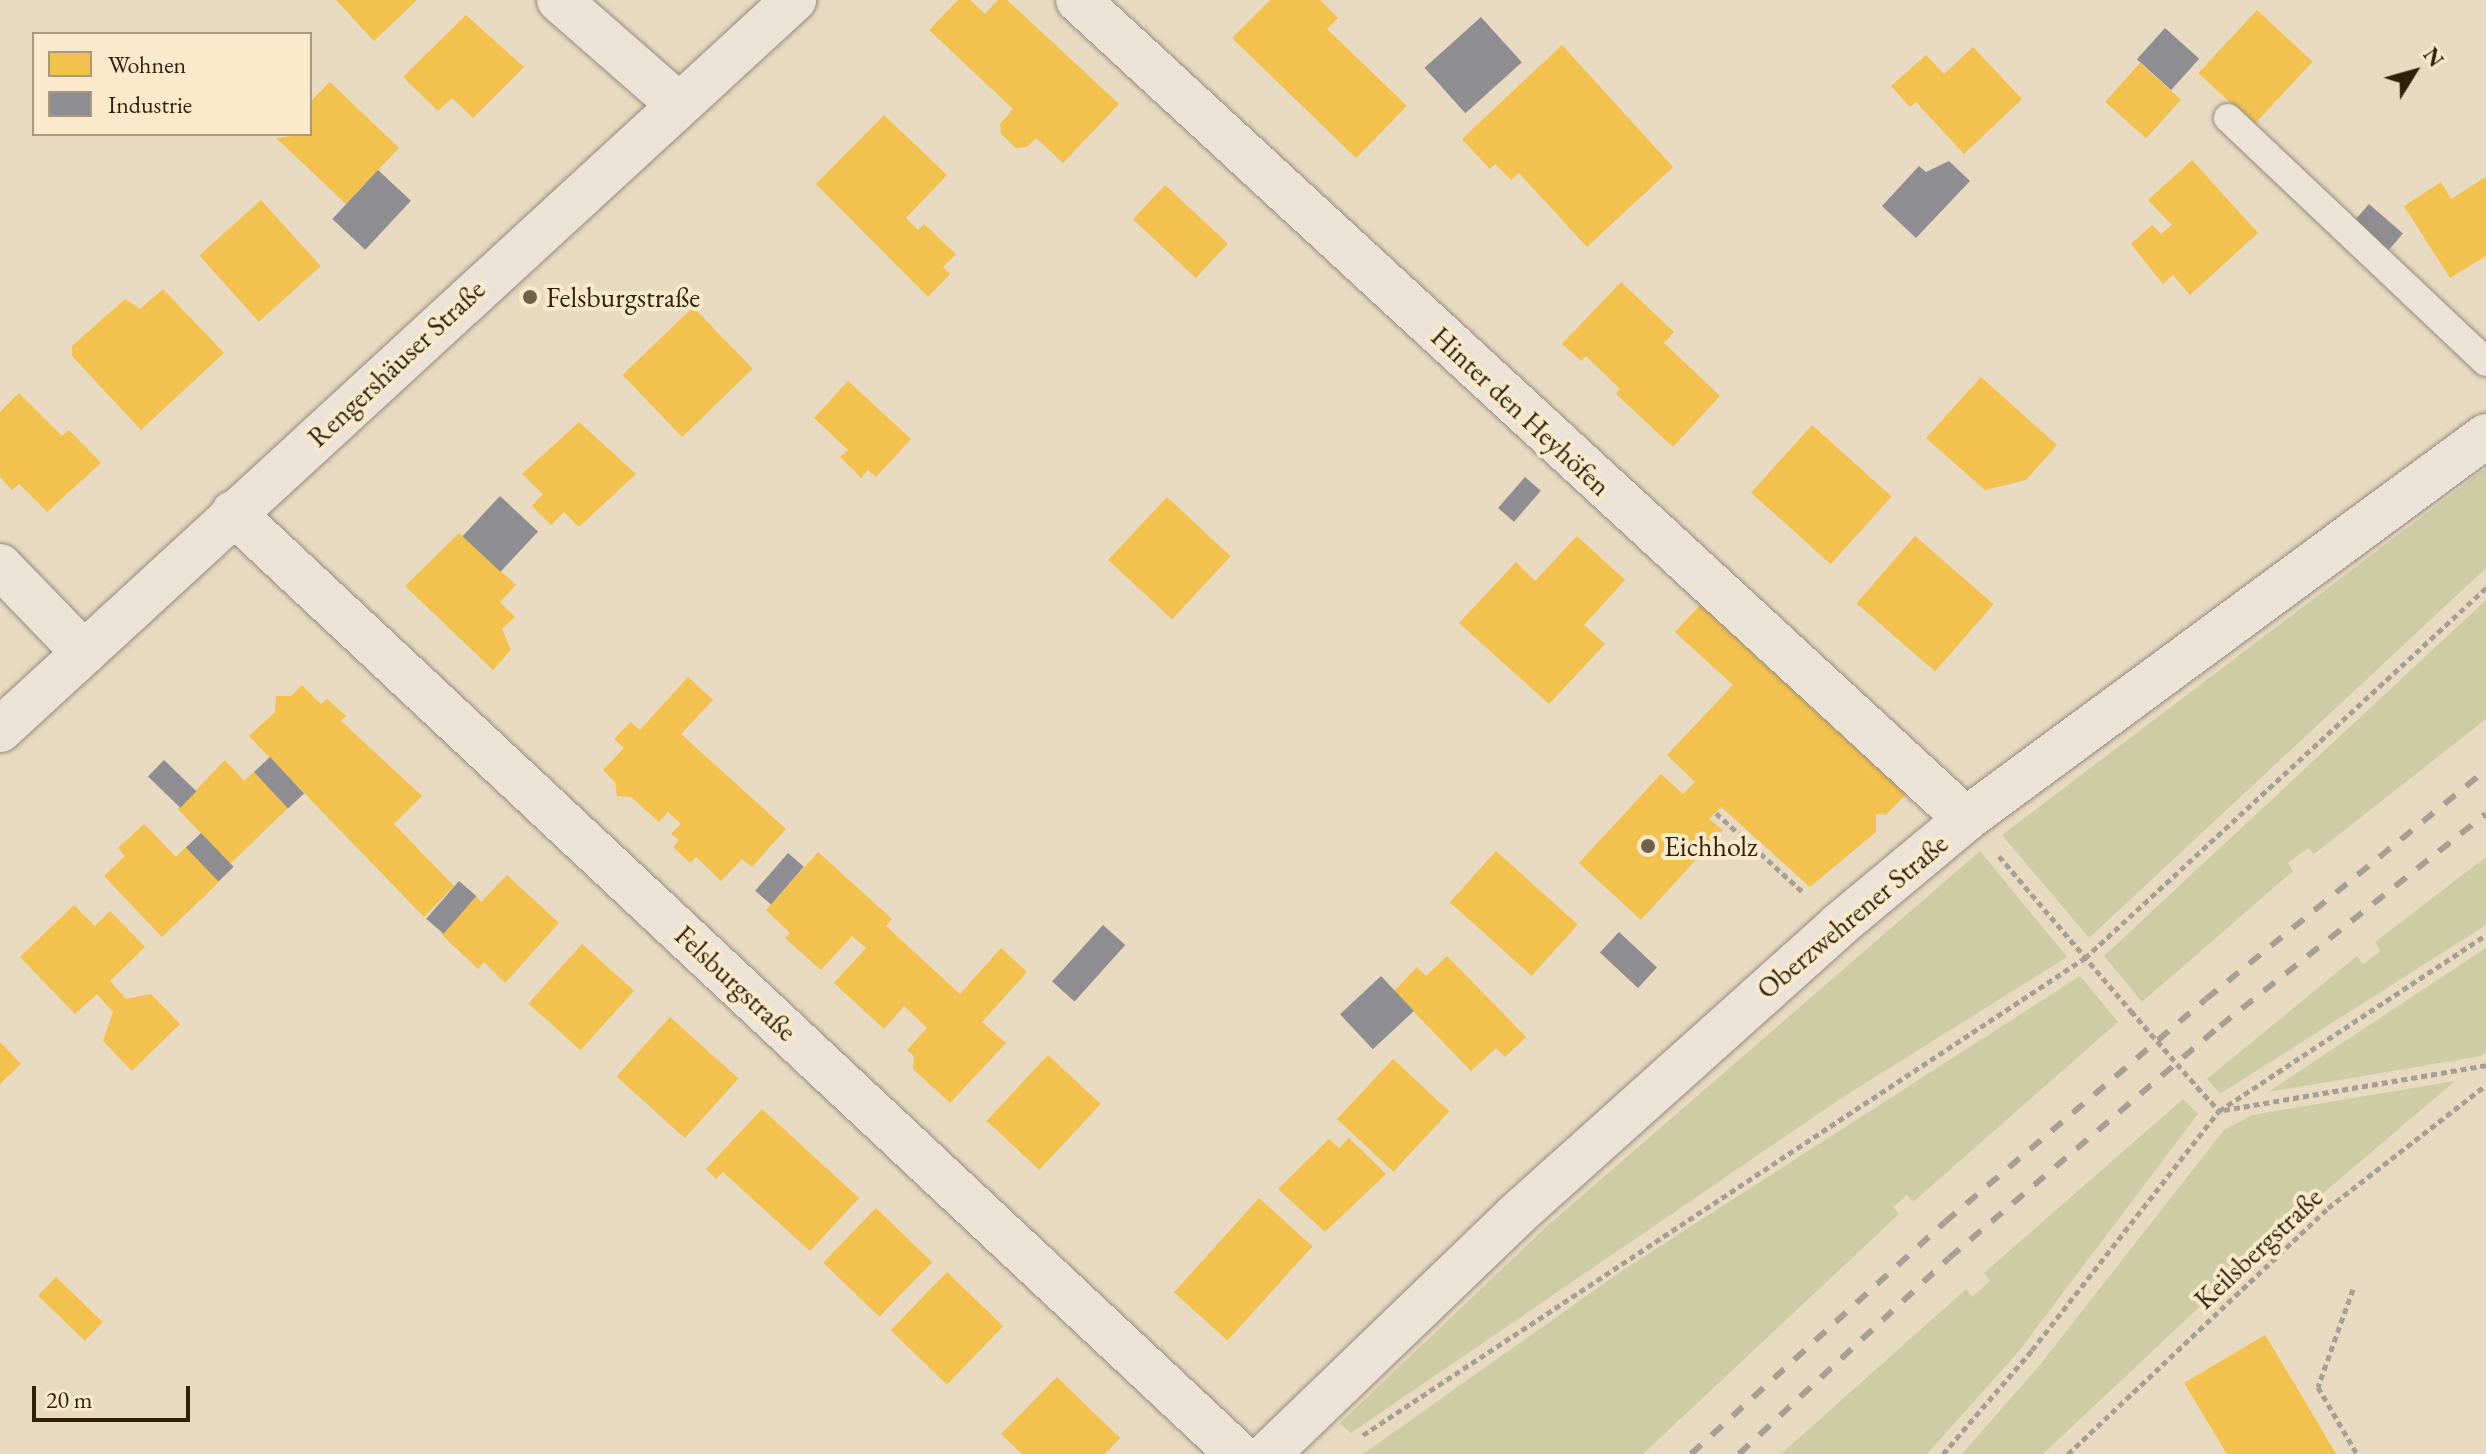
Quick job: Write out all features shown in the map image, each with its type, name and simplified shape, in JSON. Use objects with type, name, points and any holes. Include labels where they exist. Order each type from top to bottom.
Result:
[{"type":"street","points":[[559,0],[678,104]]},
{"type":"street","name":"Rengershäuser Straße","points":[[0,730],[794,0]]},
{"type":"street","name":"Hinter den Heyhöfen","points":[[1078,0],[1966,819]]},
{"type":"street","name":"Oberzwehrener Straße","points":[[1268,1454],[1642,1099],[1839,925],[1966,819],[2486,436]]},
{"type":"street","name":"Felsburgstraße","points":[[233,513],[1238,1454]]},
{"type":"street","points":[[0,566],[84,653]]},
{"type":"lane","points":[[2228,118],[2486,362]]},
{"type":"path","points":[[1303,1419],[1344,1448],[2085,958],[2486,588]]},
{"type":"path","points":[[1716,813],[1839,925]]},
{"type":"path","points":[[2001,859],[2219,1111]]},
{"type":"path","points":[[1943,1454],[2032,1350],[2219,1111],[2486,935]]},
{"type":"path","points":[[2219,1111],[2486,1065]]},
{"type":"path","name":"Keilsbergstraße","points":[[2068,1454],[2328,1208],[2486,1085]]},
{"type":"path","points":[[2353,1289],[2318,1387],[2357,1454]]},
{"type":"shaded area","points":[[2486,468],[2486,568],[2089,938],[2002,835]]},
{"type":"shaded area","points":[[2486,600],[2486,719],[2314,854],[2308,848],[2288,863],[2293,871],[2142,1002],[2104,956]]},
{"type":"shaded area","points":[[1980,851],[2067,957],[1843,1097],[1351,1433],[1340,1423],[1547,1226]]},
{"type":"shaded area","points":[[2486,857],[2486,925],[2220,1094],[2207,1079],[2357,956],[2363,964],[2381,951],[2375,942]]},
{"type":"shaded area","points":[[2486,948],[2486,1052],[2481,1056],[2268,1092]]},
{"type":"shaded area","points":[[2080,976],[2118,1022],[1913,1202],[1907,1195],[1893,1207],[1899,1214],[1643,1454],[1363,1454],[1620,1272]]},
{"type":"shaded area","points":[[2455,1081],[2295,1217],[2043,1454],[1962,1454],[2039,1366],[2224,1130],[2252,1115]]},
{"type":"shaded area","points":[[2183,1099],[2198,1114],[2018,1352],[1927,1454],[1781,1454],[1966,1289],[1972,1297],[1990,1281],[1984,1273]]},
{"type":"building: Wohnen","points":[[336,0],[417,0],[374,41]]},
{"type":"building: Wohnen","points":[[958,0],[970,0],[985,14],[998,0],[1007,0],[1119,104],[1063,163],[1036,138],[1027,147],[1016,148],[1001,134],[1000,124],[1013,109],[929,30]]},
{"type":"building: Wohnen","points":[[1270,0],[1320,0],[1338,18],[1327,29],[1407,106],[1356,158],[1232,38]]},
{"type":"building: Wohnen","points":[[2257,10],[2313,62],[2254,125],[2198,73]]},
{"type":"building: Wohnen","points":[[466,15],[524,67],[473,118],[452,98],[438,111],[403,77]]},
{"type":"building: Wohnen","points":[[1562,45],[1673,167],[1587,247],[1519,173],[1511,180],[1495,164],[1490,169],[1462,139]]},
{"type":"building: Wohnen","points":[[1973,47],[2022,99],[1964,154],[1916,102],[1910,107],[1891,86],[1926,55],[1944,74]]},
{"type":"building: Wohnen","points":[[2140,63],[2181,100],[2146,138],[2105,102]]},
{"type":"building: Wohnen","points":[[330,82],[399,148],[346,204],[276,138],[312,136],[312,100]]},
{"type":"building: Wohnen","points":[[884,115],[947,175],[906,218],[918,230],[924,224],[956,254],[943,267],[950,274],[928,297],[816,184]]},
{"type":"building: Wohnen","points":[[2192,160],[2258,233],[2190,295],[2173,275],[2163,284],[2131,244],[2152,225],[2161,234],[2172,225],[2148,200]]},
{"type":"building: Wohnen","points":[[2486,177],[2486,256],[2450,278],[2404,206],[2441,182],[2451,199]]},
{"type":"building: Wohnen","points":[[1165,185],[1228,244],[1196,278],[1133,219]]},
{"type":"building: Wohnen","points":[[261,200],[321,266],[259,322],[199,256]]},
{"type":"building: Wohnen","points":[[1621,282],[1674,332],[1664,343],[1720,396],[1673,447],[1616,394],[1620,389],[1586,356],[1581,361],[1562,344]]},
{"type":"building: Wohnen","points":[[163,289],[224,353],[141,430],[72,356],[72,346],[125,299],[140,309]]},
{"type":"building: Wohnen","points":[[693,307],[753,369],[682,437],[623,375]]},
{"type":"building: Wohnen","points":[[1981,377],[2057,445],[2026,480],[1985,490],[1926,438]]},
{"type":"building: Wohnen","points":[[848,381],[911,439],[876,477],[868,470],[861,478],[840,457],[848,450],[814,418]]},
{"type":"building: Wohnen","points":[[19,393],[62,436],[69,430],[101,463],[47,512],[19,484],[12,490],[0,477],[0,412]]},
{"type":"building: Wohnen","points":[[579,422],[636,474],[579,527],[564,512],[551,525],[532,506],[543,494],[522,474]]},
{"type":"building: Wohnen","points":[[1812,425],[1892,497],[1831,564],[1751,493]]},
{"type":"building: Wohnen","points":[[1167,497],[1231,556],[1172,619],[1108,560]]},
{"type":"building: Wohnen","points":[[459,533],[516,585],[500,602],[515,617],[502,629],[511,650],[493,670],[405,586]]},
{"type":"building: Wohnen","points":[[1577,536],[1625,580],[1584,625],[1605,644],[1549,704],[1459,623],[1516,562],[1535,581]]},
{"type":"building: Wohnen","points":[[1915,536],[1993,604],[1935,671],[1857,603]]},
{"type":"building: Wohnen","points":[[1705,600],[1910,790],[1886,815],[1876,814],[1876,832],[1810,887],[1721,807],[1709,819],[1723,830],[1641,920],[1579,863],[1661,774],[1683,794],[1695,782],[1667,755],[1733,685],[1675,632]]},
{"type":"building: Wohnen","points":[[688,677],[713,700],[681,734],[786,829],[752,867],[742,859],[721,881],[696,857],[690,863],[673,847],[679,840],[671,834],[681,824],[668,812],[659,822],[631,797],[617,796],[615,782],[603,770],[624,748],[614,739],[630,722],[640,730]]},
{"type":"building: Wohnen","points":[[302,685],[321,704],[327,699],[346,716],[341,721],[422,796],[394,824],[454,886],[424,917],[249,736],[275,712],[276,696],[291,696]]},
{"type":"building: Wohnen","points":[[225,760],[244,781],[254,772],[288,808],[230,864],[178,809]]},
{"type":"building: Wohnen","points":[[144,824],[176,857],[186,847],[219,882],[162,937],[104,876],[125,856],[118,848]]},
{"type":"building: Wohnen","points":[[1496,851],[1578,925],[1532,976],[1450,902]]},
{"type":"building: Wohnen","points":[[818,852],[892,919],[886,926],[960,994],[1001,948],[1027,972],[982,1022],[1006,1043],[950,1103],[913,1069],[914,1056],[907,1050],[927,1028],[904,1006],[884,1029],[834,983],[866,948],[852,936],[821,970],[785,938],[790,933],[766,910]]},
{"type":"building: Wohnen","points":[[507,875],[559,923],[505,983],[484,962],[478,969],[441,934],[476,896],[481,902]]},
{"type":"building: Wohnen","points":[[74,905],[95,926],[110,911],[145,947],[110,981],[126,999],[151,994],[180,1024],[132,1071],[103,1041],[113,1012],[97,994],[75,1014],[20,957]]},
{"type":"building: Wohnen","points":[[582,944],[634,991],[580,1050],[528,1003]]},
{"type":"building: Wohnen","points":[[1447,956],[1526,1037],[1505,1057],[1496,1048],[1471,1071],[1394,991],[1417,967],[1426,976]]},
{"type":"building: Wohnen","points":[[670,1017],[738,1079],[685,1138],[616,1076]]},
{"type":"building: Wohnen","points":[[0,1042],[21,1064],[0,1084]]},
{"type":"building: Wohnen","points":[[1048,1055],[1101,1104],[1039,1170],[987,1121]]},
{"type":"building: Wohnen","points":[[1393,1059],[1449,1112],[1393,1171],[1337,1119]]},
{"type":"building: Wohnen","points":[[762,1109],[859,1198],[810,1251],[723,1172],[716,1179],[706,1169]]},
{"type":"building: Wohnen","points":[[1349,1138],[1386,1174],[1325,1232],[1278,1189],[1329,1139],[1339,1148]]},
{"type":"building: Wohnen","points":[[1259,1198],[1313,1246],[1228,1341],[1174,1292]]},
{"type":"building: Wohnen","points":[[876,1208],[932,1262],[879,1317],[823,1263]]},
{"type":"building: Wohnen","points":[[947,1272],[1003,1326],[947,1384],[891,1330]]},
{"type":"building: Wohnen","points":[[56,1277],[103,1322],[85,1341],[38,1296]]},
{"type":"building: Wohnen","points":[[2265,1335],[2336,1454],[2227,1454],[2184,1383]]},
{"type":"building: Wohnen","points":[[1057,1377],[1120,1438],[1105,1454],[1022,1454],[1001,1434]]},
{"type":"building: Industrie","points":[[1481,17],[1522,62],[1465,113],[1425,68]]},
{"type":"building: Industrie","points":[[2165,28],[2199,59],[2171,90],[2137,59]]},
{"type":"building: Industrie","points":[[1949,161],[1970,181],[1916,238],[1882,206],[1919,166],[1926,172]]},
{"type":"building: Industrie","points":[[378,170],[411,201],[365,250],[332,219]]},
{"type":"building: Industrie","points":[[2369,204],[2403,234],[2388,251],[2354,221]]},
{"type":"building: Industrie","points":[[1525,477],[1541,491],[1514,522],[1498,508]]},
{"type":"building: Industrie","points":[[500,496],[538,531],[501,572],[462,536]]},
{"type":"building: Industrie","points":[[270,757],[304,794],[288,809],[254,772]]},
{"type":"building: Industrie","points":[[164,760],[196,791],[180,808],[148,777]]},
{"type":"building: Industrie","points":[[201,833],[234,867],[219,881],[186,848]]},
{"type":"building: Industrie","points":[[788,853],[804,867],[771,905],[755,891]]},
{"type":"building: Industrie","points":[[459,881],[476,896],[444,934],[426,919]]},
{"type":"building: Industrie","points":[[1103,925],[1125,945],[1074,1002],[1052,981]]},
{"type":"building: Industrie","points":[[1619,932],[1657,967],[1638,988],[1600,952]]},
{"type":"building: Industrie","points":[[1381,976],[1414,1011],[1373,1049],[1340,1014]]},
{"type":"railway","points":[[1691,1454],[1945,1222],[2206,999],[2486,770]]},
{"type":"railway","points":[[1739,1454],[1949,1258],[2220,1026],[2486,814]]},
{"type":"place","name":"Felsburgstraße","points":[[530,297]]},
{"type":"place","name":"Eichholz","points":[[1648,846]]}]
